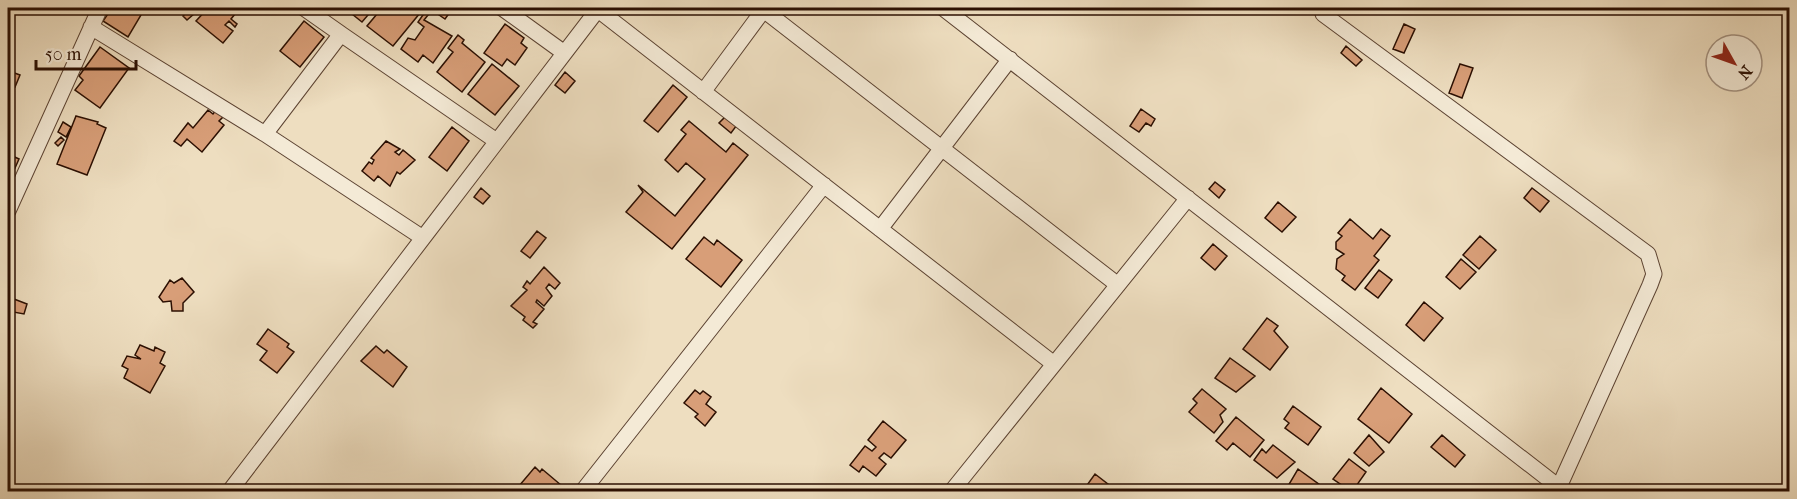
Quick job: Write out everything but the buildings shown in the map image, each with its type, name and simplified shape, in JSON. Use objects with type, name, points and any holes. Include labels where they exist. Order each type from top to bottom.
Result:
[{"type":"street","points":[[8,212],[100,8]]},
{"type":"street","points":[[304,8],[495,140]]},
{"type":"street","points":[[502,8],[562,52]]},
{"type":"street","points":[[229,492],[562,52],[598,8],[1054,364]]},
{"type":"street","points":[[703,92],[763,8],[1118,285]]},
{"type":"street","points":[[943,8],[1562,489],[1650,285],[1654,274],[1648,254],[1323,14]]},
{"type":"street","points":[[91,27],[265,134],[423,238]]},
{"type":"street","points":[[265,134],[341,34]]},
{"type":"street","points":[[880,229],[1010,59]]},
{"type":"street","points":[[582,492],[824,185]]},
{"type":"street","points":[[951,492],[1188,198]]}]
